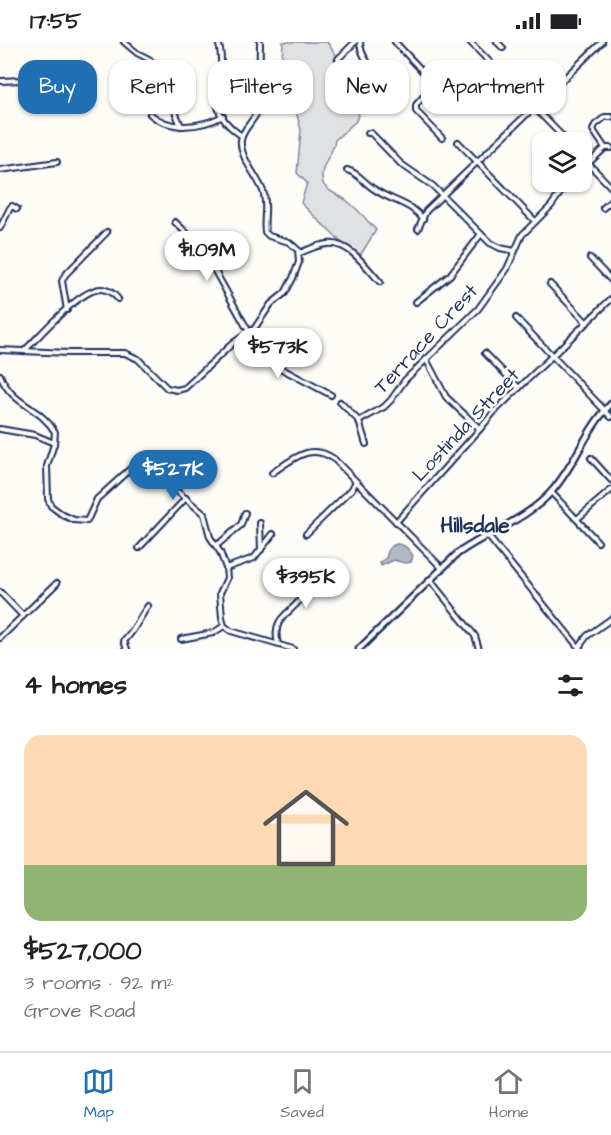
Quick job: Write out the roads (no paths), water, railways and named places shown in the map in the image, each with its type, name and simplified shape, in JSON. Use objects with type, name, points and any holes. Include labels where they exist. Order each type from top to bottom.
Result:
[{"type":"main road","points":[[359,649],[457,554],[530,511],[551,492],[565,475],[589,430],[611,404]]},
{"type":"street","points":[[124,42],[149,59],[157,68],[181,126]]},
{"type":"street","points":[[218,42],[221,63],[216,97],[226,123],[242,136]]},
{"type":"street","points":[[0,350],[124,353],[138,359],[167,388],[177,390],[190,384],[233,343],[258,325],[271,304],[285,293],[299,262],[299,254],[289,242],[269,236],[265,232],[265,196],[243,152],[242,136],[260,108],[260,42]]},
{"type":"street","points":[[338,59],[356,42]]},
{"type":"street","points":[[360,42],[365,60]]},
{"type":"street","points":[[395,42],[429,79],[429,91],[416,105],[416,111],[442,138]]},
{"type":"street","points":[[470,42],[487,60]]},
{"type":"street","points":[[497,42],[503,48]]},
{"type":"street","points":[[566,77],[602,42]]},
{"type":"street","points":[[0,81],[18,80]]},
{"type":"street","points":[[384,83],[389,95],[389,102],[386,105],[378,95],[384,83]]},
{"type":"street","points":[[150,114],[158,120],[181,126],[199,125],[223,116]]},
{"type":"street","points":[[418,229],[426,211],[528,114]]},
{"type":"street","points":[[540,114],[557,132]]},
{"type":"street","points":[[605,148],[593,130],[605,117],[611,117]]},
{"type":"street","points":[[368,133],[402,165],[425,180],[443,196],[495,246],[515,251]]},
{"type":"street","points":[[458,142],[535,221]]},
{"type":"street","points":[[592,160],[605,148],[611,148]]},
{"type":"street","points":[[0,170],[57,162]]},
{"type":"street","points":[[592,168],[611,187]]},
{"type":"street","points":[[347,170],[354,172],[380,193],[412,208],[423,219]]},
{"type":"street","name":"Terrace Crest","points":[[359,421],[384,407],[405,380],[478,309],[507,269],[522,235],[551,206],[561,192]]},
{"type":"street","points":[[603,208],[611,201]]},
{"type":"street","points":[[0,228],[10,208],[12,206],[17,208]]},
{"type":"street","points":[[175,222],[202,249],[248,333],[289,374],[332,395]]},
{"type":"street","points":[[67,310],[62,281],[64,274],[108,232]]},
{"type":"street","points":[[416,302],[450,275],[481,234]]},
{"type":"street","points":[[299,254],[329,243],[341,245],[350,251],[380,282]]},
{"type":"street","points":[[590,258],[611,280]]},
{"type":"street","points":[[550,284],[587,323]]},
{"type":"street","points":[[23,352],[84,296],[99,289],[109,291],[118,299]]},
{"type":"street","name":"Lostinda Street","points":[[396,522],[494,412],[611,299]]},
{"type":"street","points":[[516,318],[611,417]]},
{"type":"street","points":[[485,353],[519,388]]},
{"type":"street","points":[[426,359],[446,397],[480,429]]},
{"type":"street","points":[[0,375],[13,397],[39,414],[53,428],[56,436],[47,466],[48,499],[51,506],[74,520],[87,521],[97,499],[130,469],[142,464],[154,466],[172,487],[204,514],[210,537],[226,568],[227,578],[220,593],[224,626],[231,631],[293,649]]},
{"type":"street","points":[[340,402],[359,421],[366,444]]},
{"type":"street","points":[[0,429],[36,435],[54,444]]},
{"type":"street","points":[[272,472],[307,452],[325,453],[334,459],[355,483],[441,568]]},
{"type":"street","points":[[591,458],[611,480]]},
{"type":"street","points":[[306,534],[352,489],[355,483]]},
{"type":"street","points":[[577,519],[611,490]]},
{"type":"street","points":[[551,492],[598,542]]},
{"type":"street","points":[[139,548],[186,498]]},
{"type":"street","points":[[216,546],[241,525],[245,513]]},
{"type":"street","points":[[260,523],[261,551]]},
{"type":"street","points":[[226,568],[254,558],[273,534]]},
{"type":"street","points":[[486,535],[580,648],[587,636],[611,619]]},
{"type":"street","points":[[279,645],[275,633],[284,614],[298,602],[305,591],[311,569]]},
{"type":"street","points":[[430,580],[475,636],[479,649]]},
{"type":"street","points":[[0,638],[57,583]]},
{"type":"street","points":[[0,592],[23,616]]},
{"type":"street","points":[[127,649],[124,641],[133,633],[138,620],[148,606]]},
{"type":"street","points":[[181,639],[213,633],[224,626]]},
{"type":"district","name":"Hillsdale","points":[[475,525]]}]
